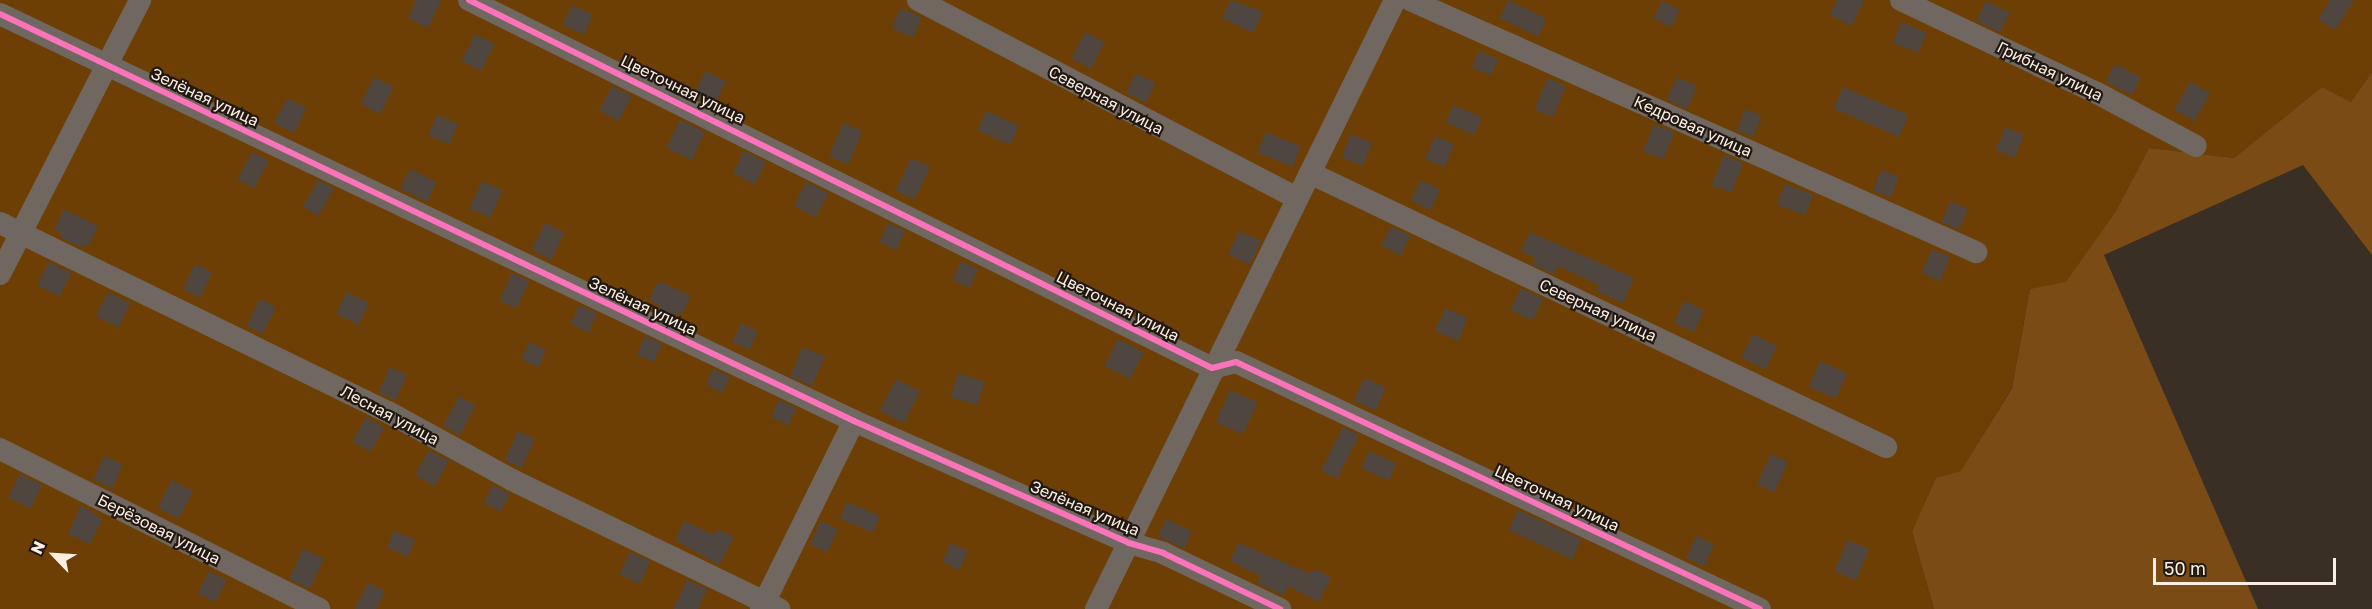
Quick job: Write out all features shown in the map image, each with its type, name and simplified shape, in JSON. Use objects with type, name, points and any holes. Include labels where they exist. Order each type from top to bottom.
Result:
[{"type":"street","points":[[0,274],[10,228],[107,65],[140,0]]},
{"type":"street","name":"Цветочная улица","points":[[469,0],[1212,368],[1236,362],[1760,609]]},
{"type":"street","name":"Северная улица","points":[[918,0],[1296,198]]},
{"type":"street","points":[[1096,609],[1212,368],[1395,0]]},
{"type":"street","name":"Кедровая улица","points":[[1410,0],[1976,252]]},
{"type":"street","name":"Грибная улица","points":[[1901,0],[2097,93],[2196,146]]},
{"type":"street","name":"Зелёная улица","points":[[0,14],[854,421],[1129,543],[1163,553],[1280,609]]},
{"type":"street","name":"Северная улица","points":[[1310,173],[1886,447]]},
{"type":"street","name":"Лесная улица","points":[[10,228],[388,412],[512,480],[768,607]]},
{"type":"street","points":[[768,607],[854,421]]},
{"type":"street","name":"Берёзовая улица","points":[[0,449],[319,609]]},
{"type":"shaded area","points":[[0,0],[2372,0],[2372,72],[2351,102],[2322,87],[2234,158],[2149,148],[2116,211],[2066,283],[2030,289],[2012,387],[1961,472],[1912,532],[1934,609],[0,609]]},
{"type":"shaded area","points":[[2372,72],[2372,255],[2303,165],[2104,255],[2258,609],[1934,609],[1912,532],[1936,478],[1961,471],[2012,388],[2030,289],[2066,282],[2116,211],[2149,148],[2234,158],[2322,87],[2351,102]]},
{"type":"building","points":[[416,0],[441,0],[428,28],[408,18]]},
{"type":"building","points":[[1231,0],[1263,12],[1253,33],[1222,18]]},
{"type":"building","points":[[1508,0],[1547,19],[1538,37],[1499,18]]},
{"type":"building","points":[[1837,0],[1864,0],[1852,26],[1830,15]]},
{"type":"building","points":[[2330,0],[2354,0],[2335,30],[2318,19]]},
{"type":"building","points":[[1662,1],[1680,10],[1671,27],[1653,18]]},
{"type":"building","points":[[1986,1],[2010,12],[2000,32],[1977,21]]},
{"type":"building","points":[[572,5],[593,15],[584,35],[563,25]]},
{"type":"building","points":[[901,8],[922,18],[913,38],[892,28]]},
{"type":"building","points":[[1901,22],[1927,33],[1918,53],[1892,42]]},
{"type":"building","points":[[1085,32],[1105,42],[1091,69],[1071,59]]},
{"type":"building","points":[[475,34],[495,44],[481,71],[461,61]]},
{"type":"building","points":[[1479,51],[1498,59],[1491,76],[1472,68]]},
{"type":"building","points":[[2115,64],[2141,77],[2132,95],[2106,82]]},
{"type":"building","points":[[705,71],[726,81],[714,106],[693,96]]},
{"type":"building","points":[[1136,73],[1156,83],[1146,103],[1126,93]]},
{"type":"building","points":[[374,77],[394,87],[380,114],[360,104]]},
{"type":"building","points":[[1677,77],[1697,86],[1687,109],[1667,100]]},
{"type":"building","points":[[1548,78],[1566,86],[1552,117],[1534,109]]},
{"type":"building","points":[[2190,82],[2210,93],[2195,121],[2174,110]]},
{"type":"building","points":[[612,86],[632,96],[619,121],[599,111]]},
{"type":"building","points":[[1843,87],[1908,115],[1899,137],[1834,109]]},
{"type":"building","points":[[287,98],[307,108],[294,133],[274,123]]},
{"type":"building","points":[[1454,105],[1482,118],[1474,135],[1446,122]]},
{"type":"building","points":[[1745,109],[1762,116],[1753,137],[1736,130]]},
{"type":"building","points":[[986,111],[1019,126],[1010,145],[977,130]]},
{"type":"building","points":[[437,115],[458,124],[450,144],[428,135]]},
{"type":"building","points":[[680,120],[705,132],[692,160],[666,148]]},
{"type":"building","points":[[843,123],[862,131],[848,164],[829,156]]},
{"type":"building","points":[[1654,124],[1674,132],[1664,159],[1643,151]]},
{"type":"building","points":[[2006,127],[2024,135],[2014,158],[1996,150]]},
{"type":"building","points":[[1266,132],[1301,147],[1292,167],[1257,152]]},
{"type":"building","points":[[1351,134],[1372,143],[1362,166],[1341,157]]},
{"type":"building","points":[[1435,136],[1454,144],[1445,167],[1425,159]]},
{"type":"building","points":[[744,151],[766,162],[755,185],[733,173]]},
{"type":"building","points":[[252,152],[269,161],[254,188],[237,179]]},
{"type":"building","points":[[1724,155],[1743,163],[1731,193],[1711,184]]},
{"type":"building","points":[[911,158],[930,167],[915,200],[896,191]]},
{"type":"building","points":[[410,169],[437,182],[427,202],[400,189]]},
{"type":"building","points":[[1881,170],[1899,177],[1891,197],[1873,191]]},
{"type":"building","points":[[318,180],[334,189],[319,216],[303,207]]},
{"type":"building","points":[[1421,180],[1441,190],[1430,210],[1411,200]]},
{"type":"building","points":[[482,181],[503,191],[490,218],[469,208]]},
{"type":"building","points":[[806,182],[828,193],[816,217],[794,206]]},
{"type":"building","points":[[1785,184],[1813,195],[1805,215],[1777,205]]},
{"type":"building","points":[[1951,201],[1968,209],[1958,230],[1941,222]]},
{"type":"building","points":[[64,209],[98,226],[89,246],[85,244],[83,248],[60,237],[62,234],[54,229]]},
{"type":"building","points":[[545,223],[565,233],[551,260],[531,250]]},
{"type":"building","points":[[888,223],[905,231],[896,250],[879,242]]},
{"type":"building","points":[[1391,226],[1411,236],[1401,256],[1381,246]]},
{"type":"building","points":[[1239,231],[1261,241],[1250,265],[1228,255]]},
{"type":"building","points":[[1530,232],[1634,278],[1623,303],[1596,291],[1599,285],[1558,266],[1554,274],[1532,264],[1535,258],[1521,251]]},
{"type":"building","points":[[1932,249],[1950,257],[1940,281],[1921,273]]},
{"type":"building","points":[[961,261],[978,269],[969,288],[952,280]]},
{"type":"building","points":[[49,262],[71,273],[59,297],[37,285]]},
{"type":"building","points":[[195,264],[212,272],[200,297],[183,289]]},
{"type":"building","points":[[512,273],[529,281],[517,308],[499,300]]},
{"type":"building","points":[[658,281],[691,296],[682,315],[676,313],[673,320],[656,312],[659,305],[649,300]]},
{"type":"building","points":[[1521,288],[1543,299],[1532,321],[1510,309]]},
{"type":"building","points":[[108,292],[130,303],[119,327],[96,316]]},
{"type":"building","points":[[347,292],[369,303],[358,325],[336,313]]},
{"type":"building","points":[[260,299],[276,307],[262,334],[246,326]]},
{"type":"building","points":[[1684,301],[1704,310],[1694,332],[1674,323]]},
{"type":"building","points":[[579,305],[597,313],[589,332],[570,324]]},
{"type":"building","points":[[1445,308],[1468,318],[1458,341],[1435,331]]},
{"type":"building","points":[[741,323],[758,331],[749,350],[732,342]]},
{"type":"building","points":[[1753,334],[1777,346],[1765,369],[1741,357]]},
{"type":"building","points":[[645,336],[662,344],[654,362],[637,354]]},
{"type":"building","points":[[1118,339],[1144,352],[1130,379],[1104,366]]},
{"type":"building","points":[[529,342],[546,350],[538,367],[521,359]]},
{"type":"building","points":[[803,347],[825,357],[812,386],[790,376]]},
{"type":"building","points":[[1820,361],[1847,373],[1836,399],[1809,387]]},
{"type":"building","points":[[390,367],[407,375],[395,400],[378,392]]},
{"type":"building","points":[[713,369],[730,377],[723,392],[706,384]]},
{"type":"building","points":[[958,373],[985,382],[977,405],[950,397]]},
{"type":"building","points":[[1364,378],[1386,388],[1376,411],[1354,401]]},
{"type":"building","points":[[896,379],[920,391],[904,423],[880,411]]},
{"type":"building","points":[[1230,390],[1257,402],[1243,434],[1216,422]]},
{"type":"building","points":[[459,396],[476,405],[460,435],[443,426]]},
{"type":"building","points":[[779,400],[796,408],[788,425],[771,417]]},
{"type":"building","points":[[366,417],[384,427],[371,452],[352,441]]},
{"type":"building","points":[[1343,427],[1359,435],[1337,479],[1321,471]]},
{"type":"building","points":[[518,431],[535,439],[522,468],[504,460]]},
{"type":"building","points":[[429,450],[449,461],[435,487],[415,475]]},
{"type":"building","points":[[1369,451],[1396,463],[1389,481],[1361,468]]},
{"type":"building","points":[[1771,454],[1788,462],[1774,492],[1757,484]]},
{"type":"building","points":[[104,456],[123,465],[112,488],[93,480]]},
{"type":"building","points":[[20,474],[42,485],[30,509],[8,497]]},
{"type":"building","points":[[172,480],[193,491],[179,519],[157,507]]},
{"type":"building","points":[[493,485],[510,494],[500,512],[484,503]]},
{"type":"building","points":[[847,502],[880,516],[873,533],[840,519]]},
{"type":"building","points":[[81,505],[102,519],[90,544],[68,534]]},
{"type":"building","points":[[1518,510],[1581,540],[1572,560],[1509,530]]},
{"type":"building","points":[[1166,519],[1192,531],[1184,548],[1158,536]]},
{"type":"building","points":[[684,521],[714,535],[717,529],[734,537],[719,565],[675,540]]},
{"type":"building","points":[[821,521],[838,529],[827,553],[810,545]]},
{"type":"building","points":[[394,531],[415,540],[408,557],[387,548]]},
{"type":"building","points":[[1696,536],[1714,544],[1705,566],[1686,558]]},
{"type":"building","points":[[1848,540],[1869,549],[1856,580],[1835,571]]},
{"type":"building","points":[[951,543],[968,551],[959,570],[942,562]]},
{"type":"building","points":[[1239,543],[1311,574],[1314,569],[1331,577],[1319,602],[1288,586],[1284,595],[1257,583],[1260,576],[1230,561]]},
{"type":"building","points":[[303,549],[324,559],[310,589],[289,579]]},
{"type":"building","points":[[630,552],[650,561],[640,584],[620,575]]},
{"type":"building","points":[[209,571],[227,580],[215,602],[198,593]]},
{"type":"building","points":[[687,580],[707,589],[698,609],[673,609]]},
{"type":"building","points":[[368,583],[385,591],[376,609],[355,609]]},
{"type":"cycle path","points":[[469,0],[1212,368],[1236,362],[1760,609]]},
{"type":"cycle path","points":[[0,14],[854,421],[1129,543],[1163,553],[1280,609]]}]
